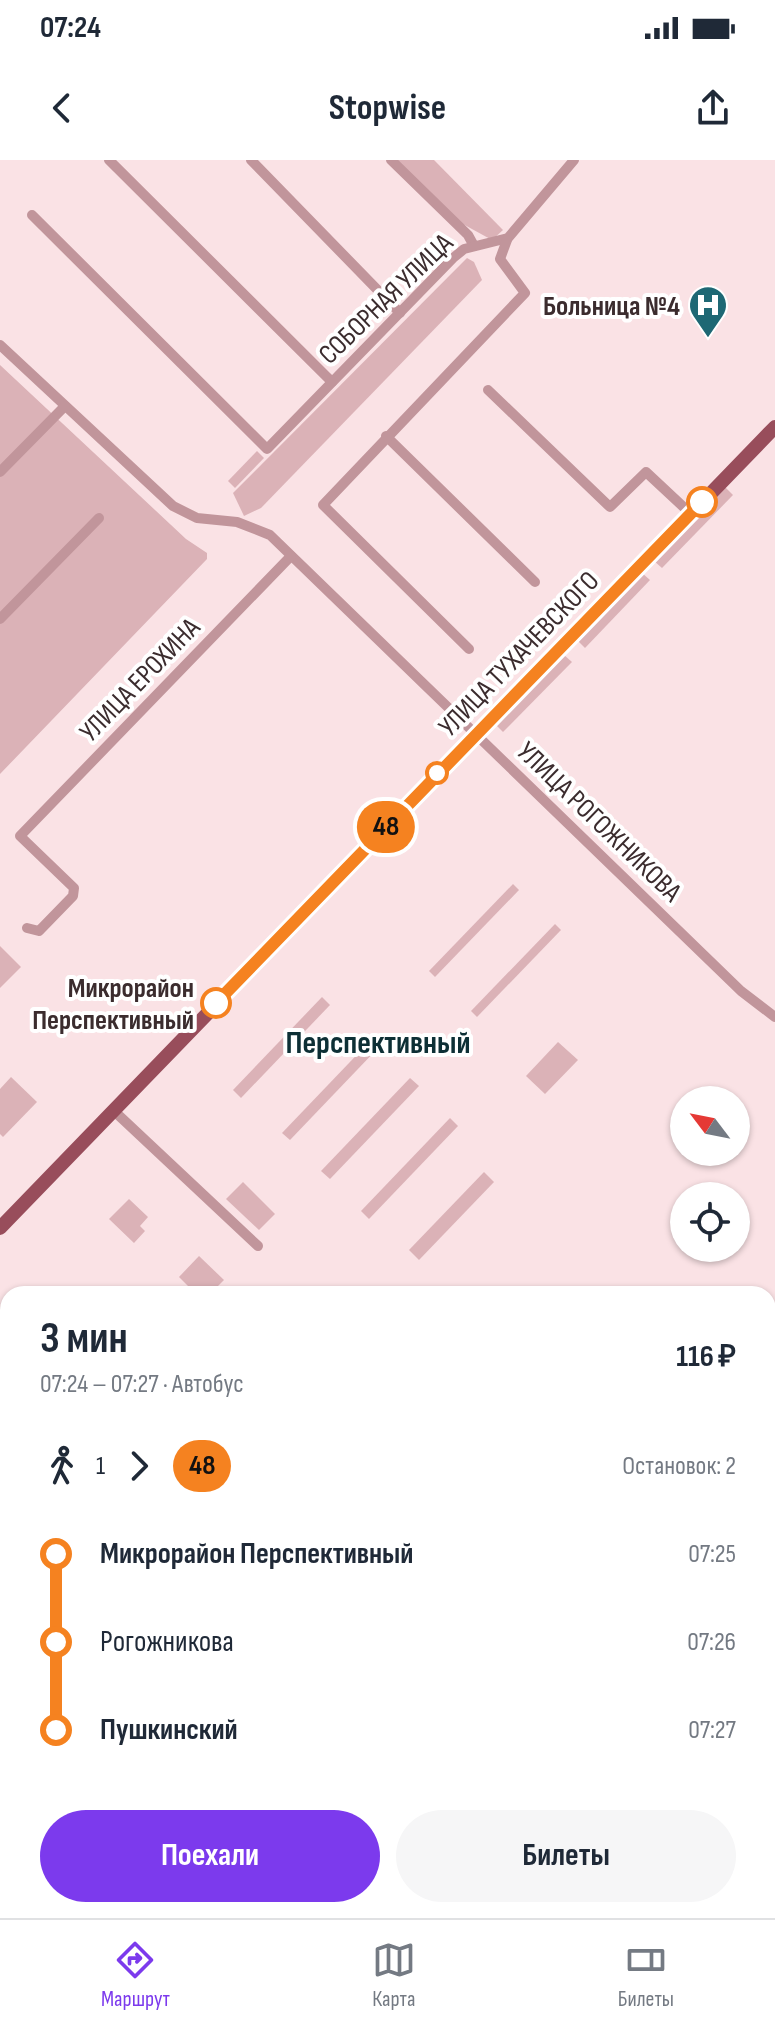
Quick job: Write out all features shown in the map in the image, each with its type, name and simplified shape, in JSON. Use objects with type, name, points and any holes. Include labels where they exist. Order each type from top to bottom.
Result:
[{"type":"main road","name":"УЛИЦА ТУХАЧЕВСКОГО","points":[[0,1228],[775,427]]},
{"type":"street","points":[[109,160],[332,382]]},
{"type":"street","points":[[251,160],[400,313]]},
{"type":"street","points":[[391,160],[468,235],[474,246]]},
{"type":"street","points":[[469,649],[323,505],[525,293],[500,259],[508,238],[574,160]]},
{"type":"street","name":"СОБОРНАЯ УЛИЦА","points":[[32,215],[267,449],[453,258],[474,246],[508,238]]},
{"type":"street","name":"УЛИЦА РОГОЖНИКОВА","points":[[0,345],[173,506],[197,518],[237,522],[270,535],[741,991],[775,1017]]},
{"type":"street","points":[[488,390],[610,507],[646,472],[691,514]]},
{"type":"street","points":[[0,472],[65,406]]},
{"type":"street","points":[[386,436],[535,582]]},
{"type":"street","points":[[0,619],[99,518]]},
{"type":"street","name":"УЛИЦА ЕРОХИНА","points":[[27,928],[39,931],[66,904],[74,888],[20,836],[291,556]]},
{"type":"street","points":[[113,1110],[258,1246]]},
{"type":"shaded area","points":[[396,160],[434,160],[503,230],[492,240],[461,223]]},
{"type":"shaded area","points":[[467,258],[474,262],[482,280],[261,508],[244,516],[233,493]]},
{"type":"shaded area","points":[[0,365],[186,539],[207,553],[207,559],[0,774]]},
{"type":"shaded area","points":[[257,451],[264,458],[235,488],[228,481]]},
{"type":"shaded area","points":[[725,487],[733,495],[662,568],[654,561]]},
{"type":"shaded area","points":[[642,573],[650,580],[585,648],[577,640]]},
{"type":"shaded area","points":[[564,655],[572,662],[503,732],[495,724]]},
{"type":"shaded area","points":[[513,884],[519,890],[435,977],[429,971]]},
{"type":"shaded area","points":[[555,924],[561,930],[477,1017],[471,1011]]},
{"type":"shaded area","points":[[0,946],[21,967],[0,988]]},
{"type":"shaded area","points":[[322,997],[330,1005],[241,1098],[233,1090]]},
{"type":"shaded area","points":[[371,1040],[379,1047],[290,1140],[282,1133]]},
{"type":"shaded area","points":[[558,1042],[578,1060],[545,1094],[526,1076]]},
{"type":"shaded area","points":[[11,1077],[37,1102],[3,1137],[0,1134],[0,1089]]},
{"type":"shaded area","points":[[410,1078],[419,1086],[330,1179],[321,1171]]},
{"type":"shaded area","points":[[450,1118],[458,1126],[369,1219],[361,1211]]},
{"type":"shaded area","points":[[484,1172],[494,1182],[419,1260],[409,1250]]},
{"type":"shaded area","points":[[243,1182],[275,1214],[259,1230],[226,1199]]},
{"type":"shaded area","points":[[129,1199],[148,1217],[140,1226],[145,1231],[134,1243],[109,1219]]},
{"type":"shaded area","points":[[199,1256],[224,1280],[218,1286],[188,1286],[179,1277]]},
{"type":"bus line","name":"48","points":[[216,1003],[702,502]]},
{"type":"place","name":"Больница №4","points":[[708,339]]},
{"type":"place","name":"Микрорайон Перспективный","points":[[216,1003]]},
{"type":"district","name":"Перспективный","points":[[378,1042]]}]
